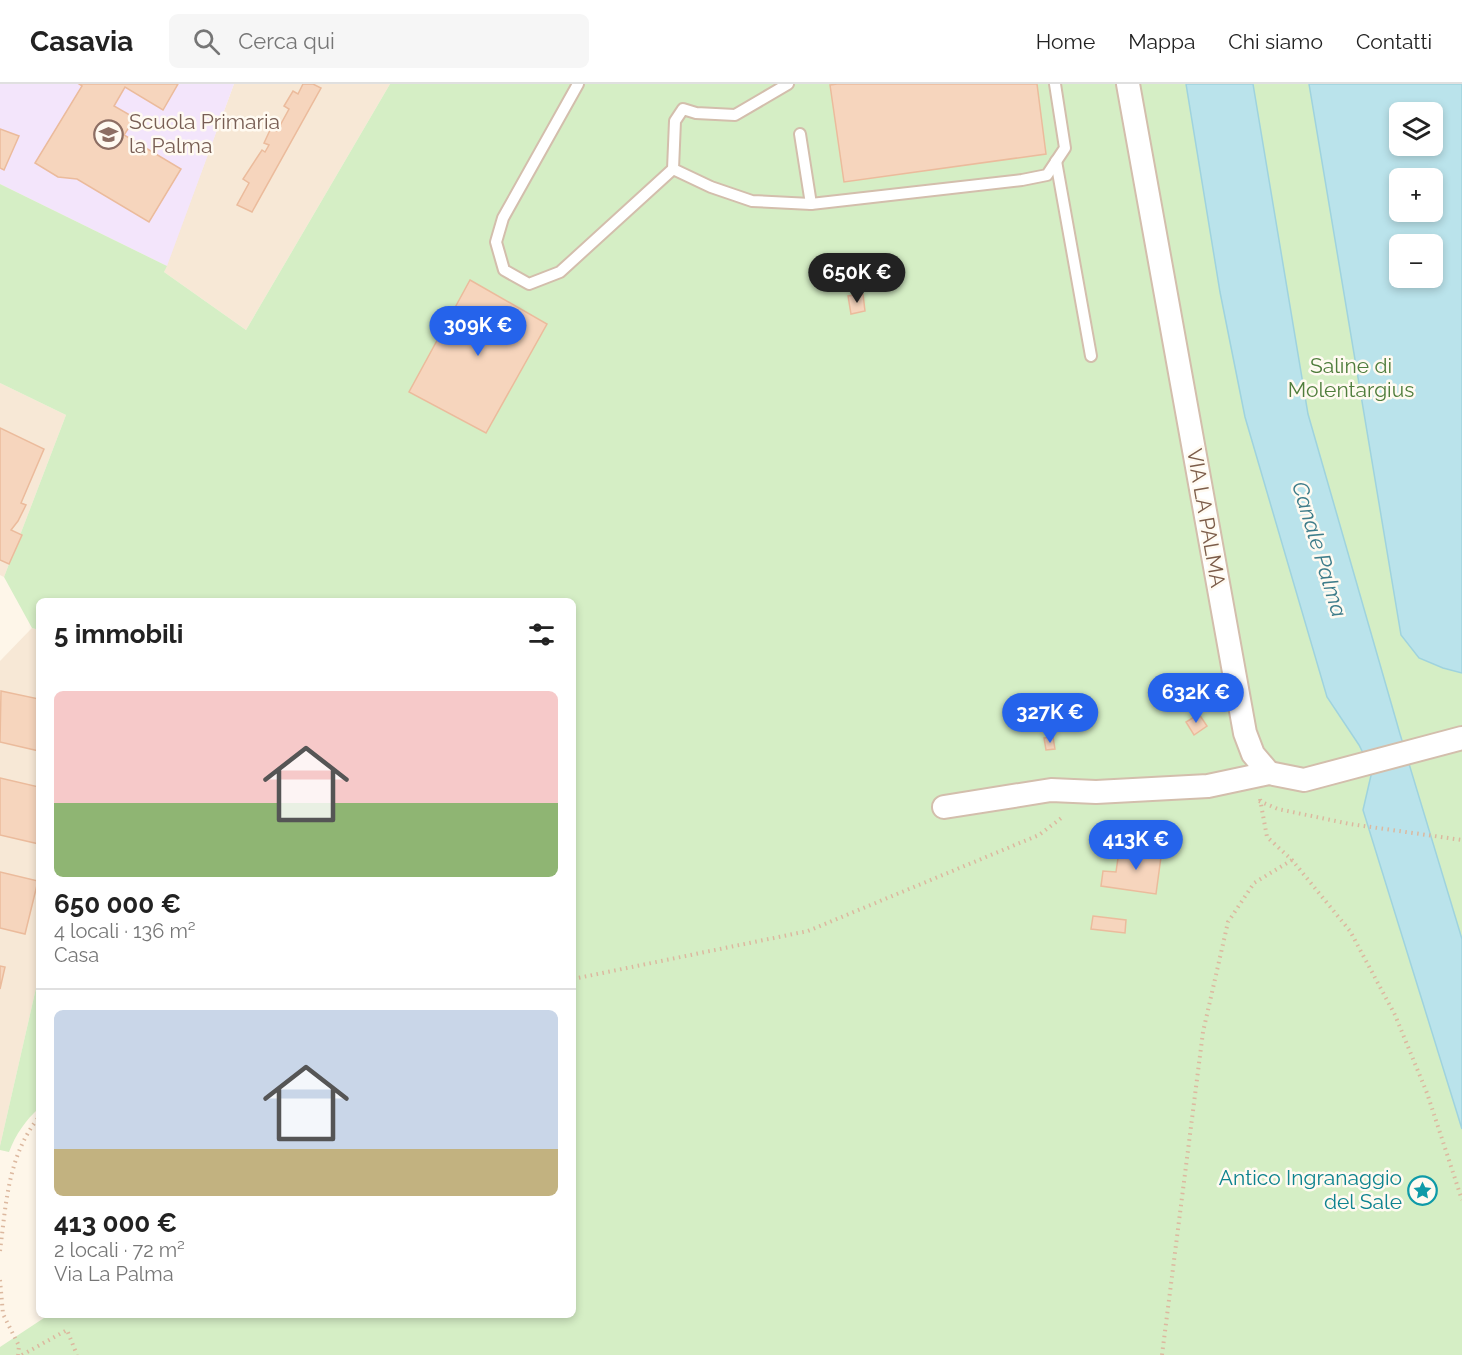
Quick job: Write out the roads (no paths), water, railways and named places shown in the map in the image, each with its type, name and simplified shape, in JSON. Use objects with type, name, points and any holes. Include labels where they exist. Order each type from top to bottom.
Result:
[{"type":"street","name":"VIA LA PALMA","points":[[1128,84],[1245,734],[1253,754],[1269,772]]},
{"type":"street","points":[[944,807],[1051,790],[1096,792],[1208,786],[1269,772],[1304,780],[1462,738]]},
{"type":"lane","points":[[578,84],[503,218],[496,242],[504,270],[529,285],[560,272],[673,169],[675,121],[683,109],[696,114],[735,115],[788,84]]},
{"type":"lane","points":[[673,169],[711,187],[752,201],[811,204],[1022,180],[1047,175],[1065,148],[1054,84]]},
{"type":"lane","points":[[800,134],[811,204]]},
{"type":"lane","points":[[1056,161],[1090,356]]},
{"type":"water","name":"Canale Palma","points":[[1186,84],[1253,84],[1308,414],[1462,939],[1462,1129],[1363,810],[1372,771],[1359,745],[1327,697],[1245,417],[1220,292]]},
{"type":"water","points":[[1309,84],[1462,84],[1462,673],[1419,658],[1401,635]]},
{"type":"place","name":"Scuola Primaria la Palma","points":[[108,134]]},
{"type":"place","name":"Antico Ingranaggio del Sale","points":[[1423,1190]]},
{"type":"park label","name":"Saline di Molentargius","points":[[1351,378]]}]
